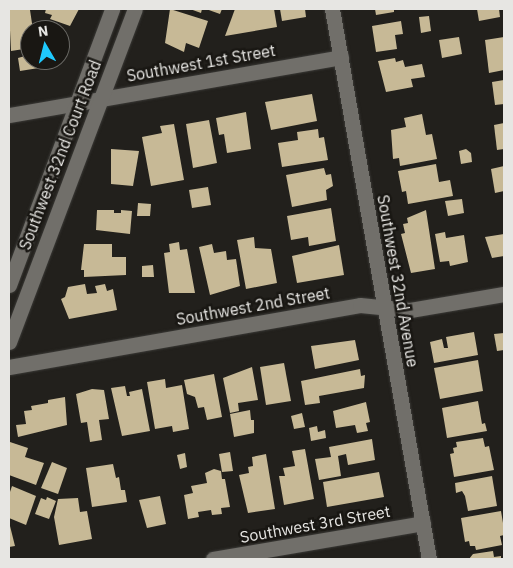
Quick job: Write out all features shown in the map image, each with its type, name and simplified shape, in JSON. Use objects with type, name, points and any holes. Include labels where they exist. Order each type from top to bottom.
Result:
[{"type":"street","name":"Southwest 32nd Court Road","points":[[9,286],[112,9]]},
{"type":"street","name":"Southwest 32nd Court Road","points":[[9,342],[135,9]]},
{"type":"street","name":"Southwest 32nd Avenue","points":[[332,9],[429,559]]},
{"type":"street","name":"Southwest 1st Street","points":[[9,115],[341,57]]},
{"type":"street","name":"Southwest 2nd Street","points":[[9,367],[360,305],[410,310],[504,294]]},
{"type":"street","name":"Southwest 3rd Street","points":[[213,559],[422,523]]},
{"type":"building","points":[[9,9],[30,10],[32,20],[20,20],[20,50],[11,51]]},
{"type":"building","points":[[46,9],[79,9],[70,26],[70,20],[53,20],[50,19],[52,15],[45,13]]},
{"type":"building","points":[[170,9],[208,21],[199,48],[186,43],[184,52],[165,43]]},
{"type":"building","points":[[190,9],[202,9],[201,13]]},
{"type":"building","points":[[206,9],[222,9],[220,14]]},
{"type":"building","points":[[235,9],[274,9],[277,27],[225,36]]},
{"type":"building","points":[[280,9],[305,9],[306,17],[282,21]]},
{"type":"building","points":[[375,9],[394,9],[394,12],[376,15]]},
{"type":"building","points":[[477,9],[499,9],[500,17],[479,21]]},
{"type":"building","points":[[429,16],[431,31],[421,33],[419,17]]},
{"type":"building","points":[[401,21],[403,34],[395,35],[397,49],[376,52],[372,26]]},
{"type":"building","points":[[459,37],[462,54],[442,58],[439,40]]},
{"type":"building","points":[[504,37],[504,70],[489,73],[485,40]]},
{"type":"building","points":[[20,57],[20,70],[26,70],[20,71],[18,58]]},
{"type":"building","points":[[395,58],[396,62],[403,60],[405,67],[422,64],[425,77],[411,79],[413,87],[386,92],[378,61]]},
{"type":"building","points":[[504,80],[504,104],[495,105],[492,82]]},
{"type":"building","points":[[312,94],[317,121],[271,130],[265,102]]},
{"type":"building","points":[[246,112],[251,149],[227,153],[224,134],[219,135],[216,118]]},
{"type":"building","points":[[422,114],[426,135],[432,134],[437,159],[400,166],[399,158],[393,159],[391,130],[406,127],[404,118]]},
{"type":"building","points":[[209,120],[217,163],[193,168],[186,124]]},
{"type":"building","points":[[504,123],[504,149],[497,150],[494,125]]},
{"type":"building","points":[[174,124],[184,180],[151,186],[142,137],[162,133],[160,126]]},
{"type":"building","points":[[318,129],[319,138],[324,137],[328,160],[282,167],[278,143],[298,140],[297,132]]},
{"type":"building","points":[[111,149],[139,151],[133,186],[111,184]]},
{"type":"building","points":[[466,149],[471,153],[472,162],[461,164],[459,151]]},
{"type":"building","points":[[436,164],[439,182],[450,180],[453,196],[408,204],[406,191],[402,192],[398,171]]},
{"type":"building","points":[[504,166],[504,191],[495,193],[491,169]]},
{"type":"building","points":[[324,168],[326,175],[331,174],[333,186],[326,190],[327,200],[292,207],[286,175]]},
{"type":"building","points":[[208,187],[211,205],[192,208],[189,190]]},
{"type":"building","points":[[462,199],[464,213],[448,216],[445,201]]},
{"type":"building","points":[[138,203],[151,204],[150,216],[137,216]]},
{"type":"building","points":[[331,208],[336,241],[309,246],[308,237],[291,240],[287,216]]},
{"type":"building","points":[[97,210],[114,210],[114,213],[121,213],[121,210],[132,211],[130,234],[96,230]]},
{"type":"building","points":[[426,210],[435,269],[411,273],[401,234],[405,233],[403,224],[408,223],[407,218]]},
{"type":"building","points":[[445,232],[446,238],[464,235],[468,262],[450,266],[449,261],[440,262],[435,234]]},
{"type":"building","points":[[504,234],[504,256],[492,258],[485,237]]},
{"type":"building","points":[[254,237],[255,248],[271,249],[277,283],[246,289],[237,240]]},
{"type":"building","points":[[179,242],[180,250],[187,249],[195,293],[169,293],[164,253],[170,252],[169,244]]},
{"type":"building","points":[[84,244],[112,244],[112,257],[126,257],[126,275],[84,277],[84,270],[81,270]]},
{"type":"building","points":[[212,244],[214,253],[226,251],[227,260],[236,259],[240,286],[210,295],[199,247]]},
{"type":"building","points":[[339,245],[344,275],[297,283],[292,256]]},
{"type":"building","points":[[153,265],[154,277],[142,277],[142,266]]},
{"type":"building","points":[[85,284],[87,294],[97,293],[95,286],[105,284],[107,291],[113,289],[117,310],[69,319],[61,299],[65,297],[68,287]]},
{"type":"building","points":[[474,332],[478,355],[434,363],[430,342],[442,339],[444,348],[448,348],[446,337]]},
{"type":"building","points":[[504,333],[504,350],[497,351],[494,334]]},
{"type":"building","points":[[355,340],[359,360],[315,369],[311,346]]},
{"type":"building","points":[[478,360],[483,391],[440,399],[434,368]]},
{"type":"building","points":[[284,363],[291,401],[266,405],[260,367]]},
{"type":"building","points":[[252,367],[258,400],[238,403],[239,411],[230,413],[223,378]]},
{"type":"building","points":[[360,369],[361,376],[365,375],[364,388],[319,396],[320,403],[305,405],[301,381]]},
{"type":"building","points":[[214,374],[222,417],[207,420],[204,407],[198,408],[195,397],[187,394],[184,380]]},
{"type":"building","points":[[165,379],[166,388],[182,385],[189,429],[173,432],[172,426],[155,429],[147,382]]},
{"type":"building","points":[[125,386],[127,396],[130,396],[129,392],[142,389],[150,431],[122,436],[111,388]]},
{"type":"building","points":[[92,389],[104,390],[109,419],[99,420],[102,440],[90,442],[87,422],[81,423],[76,394]]},
{"type":"building","points":[[65,397],[67,425],[18,437],[16,425],[26,424],[24,411],[32,410],[31,406],[48,403],[48,400]]},
{"type":"building","points":[[478,401],[482,424],[485,423],[487,431],[447,438],[442,408]]},
{"type":"building","points":[[366,402],[370,422],[366,423],[368,431],[357,433],[355,425],[336,428],[333,411]]},
{"type":"building","points":[[250,410],[251,420],[254,420],[254,433],[234,437],[230,414]]},
{"type":"building","points":[[302,413],[305,427],[294,429],[291,416]]},
{"type":"building","points":[[317,426],[318,432],[325,430],[326,438],[311,441],[309,428]]},
{"type":"building","points":[[483,438],[485,447],[489,446],[494,470],[454,477],[450,454],[454,453],[453,448],[457,447],[456,442]]},
{"type":"building","points":[[372,439],[375,460],[348,465],[346,454],[338,456],[341,476],[319,480],[315,459],[331,457],[329,447]]},
{"type":"building","points":[[10,442],[28,448],[25,457],[44,463],[36,485],[9,475]]},
{"type":"building","points":[[305,449],[314,499],[284,505],[279,476],[285,476],[283,468],[295,466],[292,451]]},
{"type":"building","points":[[230,452],[233,471],[222,472],[219,454]]},
{"type":"building","points":[[185,453],[187,467],[180,469],[177,455]]},
{"type":"building","points":[[266,454],[275,509],[248,513],[239,475],[249,473],[248,467],[253,466],[252,457]]},
{"type":"building","points":[[52,462],[67,468],[58,494],[41,488]]},
{"type":"building","points":[[113,464],[116,478],[119,477],[121,490],[125,490],[127,502],[92,507],[86,468]]},
{"type":"building","points":[[214,469],[221,471],[222,479],[225,479],[230,507],[221,508],[222,514],[212,515],[211,510],[198,512],[199,517],[188,519],[184,495],[193,493],[191,486],[207,483],[205,473]]},
{"type":"building","points":[[379,472],[384,497],[327,507],[323,482]]},
{"type":"building","points":[[492,476],[497,506],[468,511],[465,496],[462,491],[456,493],[455,483]]},
{"type":"building","points":[[12,486],[36,496],[26,525],[9,518],[9,495]]},
{"type":"building","points":[[160,496],[166,524],[147,528],[139,500]]},
{"type":"building","points":[[47,497],[56,501],[49,519],[35,514],[41,498],[46,500]]},
{"type":"building","points":[[78,498],[80,512],[87,511],[92,539],[59,545],[54,517],[58,499]]},
{"type":"building","points":[[501,511],[504,529],[504,535],[500,536],[502,545],[476,550],[475,546],[470,546],[469,541],[465,542],[461,518]]},
{"type":"building","points":[[9,522],[15,546],[9,547]]},
{"type":"building","points":[[493,551],[494,557],[501,556],[501,559],[469,559],[473,554]]}]
